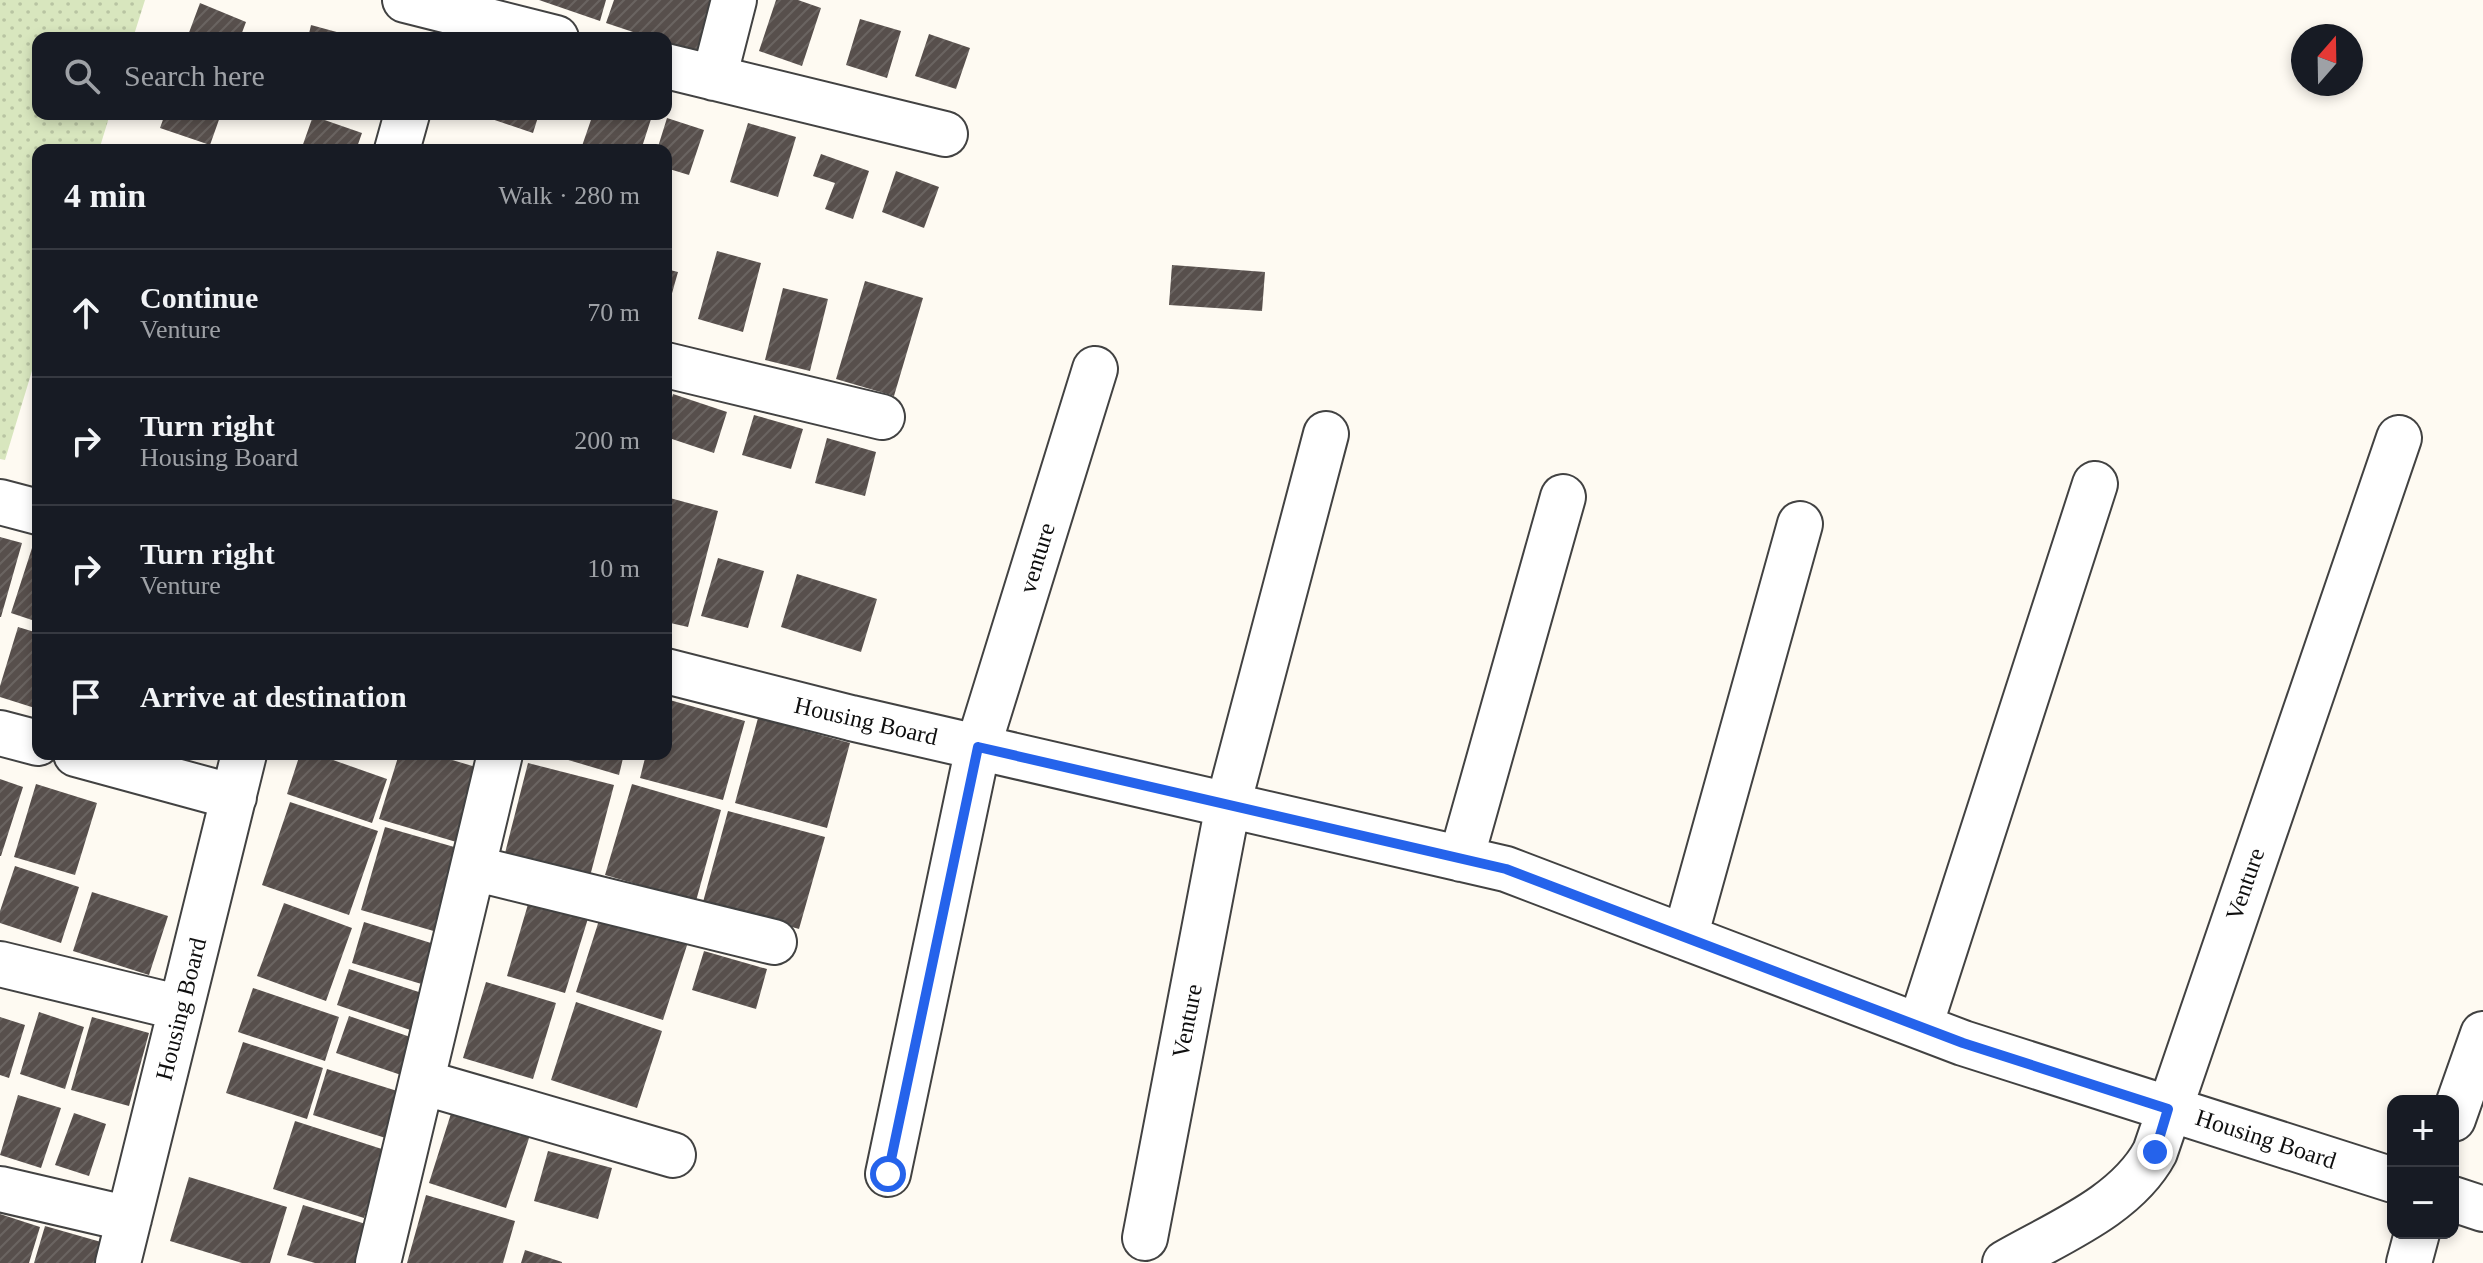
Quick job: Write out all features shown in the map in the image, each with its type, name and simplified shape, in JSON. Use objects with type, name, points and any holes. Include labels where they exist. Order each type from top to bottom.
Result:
[{"type":"street","points":[[714,78],[734,0]]},
{"type":"street","points":[[426,11],[527,32]]},
{"type":"street","points":[[672,68],[945,134]]},
{"type":"street","points":[[399,144],[405,120]]},
{"type":"street","points":[[672,366],[882,417]]},
{"type":"street","name":"venture","points":[[978,747],[1095,369]]},
{"type":"street","points":[[1228,805],[1326,434]]},
{"type":"street","name":"Venture","points":[[2005,1263],[2119,1198],[2145,1170],[2155,1152],[2399,438]]},
{"type":"street","points":[[1920,1026],[2095,484]]},
{"type":"street","points":[[1461,859],[1563,497]]},
{"type":"street","points":[[0,502],[32,510]]},
{"type":"street","points":[[1685,937],[1800,524]]},
{"type":"street","name":"Housing Board","points":[[672,672],[1506,869],[1963,1043],[2387,1178]]},
{"type":"street","points":[[0,733],[32,741]]},
{"type":"street","points":[[888,1174],[978,747]]},
{"type":"street","points":[[98,760],[234,797]]},
{"type":"street","name":"Housing Board","points":[[118,1263],[243,760]]},
{"type":"street","points":[[378,1263],[499,760]]},
{"type":"street","name":"Venture","points":[[1145,1238],[1228,805]]},
{"type":"street","points":[[473,868],[774,942]]},
{"type":"street","points":[[0,964],[181,1008]]},
{"type":"street","points":[[2459,1102],[2483,1034]]},
{"type":"street","points":[[422,1082],[673,1155]]},
{"type":"street","points":[[0,1189],[129,1219]]},
{"type":"street","points":[[2459,1201],[2483,1209]]},
{"type":"street","points":[[2409,1263],[2415,1239]]},
{"type":"green space","points":[[0,0],[145,0],[135,32],[32,32],[32,120],[108,120],[101,144],[32,144],[32,371],[5,460],[0,459]]},
{"type":"building","points":[[539,0],[606,0],[600,21]]},
{"type":"building","points":[[614,0],[724,0],[705,56],[672,45],[672,32],[633,32],[606,23]]},
{"type":"building","points":[[776,0],[798,0],[821,8],[802,66],[759,51]]},
{"type":"building","points":[[200,3],[246,22],[242,32],[189,32]]},
{"type":"building","points":[[860,19],[901,31],[887,78],[846,65]]},
{"type":"building","points":[[311,25],[337,32],[309,32]]},
{"type":"building","points":[[929,34],[970,48],[956,89],[915,76]]},
{"type":"building","points":[[163,120],[219,120],[210,144],[160,128]]},
{"type":"building","points":[[312,120],[325,120],[362,133],[358,144],[303,144]]},
{"type":"building","points":[[495,120],[537,120],[533,133]]},
{"type":"building","points":[[591,120],[651,120],[643,144],[583,144]]},
{"type":"building","points":[[666,120],[704,130],[689,175],[672,170],[672,144],[659,144]]},
{"type":"building","points":[[748,123],[796,137],[778,197],[730,182]]},
{"type":"building","points":[[821,154],[869,171],[853,219],[825,209],[835,183],[813,176]]},
{"type":"building","points":[[896,171],[939,187],[924,228],[882,212]]},
{"type":"building","points":[[717,251],[761,263],[743,332],[698,319]]},
{"type":"building","points":[[1172,265],[1265,272],[1262,311],[1169,305]]},
{"type":"building","points":[[672,270],[678,272],[672,293]]},
{"type":"building","points":[[865,281],[923,298],[894,396],[836,379]]},
{"type":"building","points":[[783,288],[828,299],[810,371],[765,360]]},
{"type":"building","points":[[673,394],[727,412],[714,453],[672,439]]},
{"type":"building","points":[[754,415],[803,429],[791,469],[742,455]]},
{"type":"building","points":[[827,438],[876,452],[865,496],[815,483]]},
{"type":"building","points":[[672,499],[718,511],[688,627],[672,623]]},
{"type":"building","points":[[0,537],[22,543],[1,617],[0,617]]},
{"type":"building","points":[[32,548],[32,620],[11,613]]},
{"type":"building","points":[[718,558],[764,571],[748,628],[701,616]]},
{"type":"building","points":[[797,574],[877,599],[861,652],[781,627]]},
{"type":"building","points":[[18,627],[32,631],[32,707],[0,697],[0,686]]},
{"type":"building","points":[[672,701],[745,721],[723,800],[640,778],[644,760],[672,760]]},
{"type":"building","points":[[758,718],[850,743],[827,828],[735,803]]},
{"type":"building","points":[[298,760],[333,760],[387,779],[372,823],[287,794]]},
{"type":"building","points":[[397,760],[452,760],[486,770],[463,844],[379,819]]},
{"type":"building","points":[[568,760],[623,760],[619,775]]},
{"type":"building","points":[[528,763],[614,785],[589,880],[504,857]]},
{"type":"building","points":[[0,779],[23,787],[1,856],[0,856]]},
{"type":"building","points":[[36,784],[97,803],[75,875],[14,857]]},
{"type":"building","points":[[632,784],[721,810],[696,901],[605,875]]},
{"type":"building","points":[[290,802],[378,831],[349,915],[262,885]]},
{"type":"building","points":[[728,811],[825,837],[799,929],[703,902]]},
{"type":"building","points":[[385,827],[468,851],[444,934],[361,910]]},
{"type":"building","points":[[15,866],[79,887],[61,943],[0,923],[0,911]]},
{"type":"building","points":[[92,892],[168,916],[149,975],[73,951]]},
{"type":"building","points":[[531,894],[590,912],[565,993],[507,976]]},
{"type":"building","points":[[284,903],[352,928],[326,1001],[257,976]]},
{"type":"building","points":[[602,911],[689,939],[663,1020],[576,992]]},
{"type":"building","points":[[364,922],[450,949],[438,989],[352,963]]},
{"type":"building","points":[[704,951],[767,969],[756,1009],[692,990]]},
{"type":"building","points":[[349,969],[437,998],[425,1035],[337,1005]]},
{"type":"building","points":[[486,982],[556,1003],[533,1079],[463,1058]]},
{"type":"building","points":[[253,988],[339,1017],[325,1061],[238,1032]]},
{"type":"building","points":[[576,1002],[662,1031],[637,1108],[551,1080]]},
{"type":"building","points":[[39,1012],[84,1027],[65,1089],[20,1074]]},
{"type":"building","points":[[349,1016],[422,1041],[410,1078],[336,1053]]},
{"type":"building","points":[[0,1017],[25,1025],[9,1078],[0,1075]]},
{"type":"building","points":[[92,1017],[149,1033],[129,1106],[71,1090]]},
{"type":"building","points":[[243,1042],[323,1068],[307,1119],[226,1093]]},
{"type":"building","points":[[327,1069],[410,1095],[395,1141],[313,1115]]},
{"type":"building","points":[[18,1095],[61,1108],[41,1168],[0,1155]]},
{"type":"building","points":[[455,1101],[533,1126],[506,1208],[429,1183]]},
{"type":"building","points":[[74,1113],[106,1124],[89,1176],[55,1165]]},
{"type":"building","points":[[295,1121],[385,1150],[364,1218],[273,1189]]},
{"type":"building","points":[[548,1151],[612,1168],[598,1219],[534,1201]]},
{"type":"building","points":[[189,1177],[287,1207],[270,1263],[242,1263],[170,1241]]},
{"type":"building","points":[[426,1195],[515,1221],[503,1263],[407,1263]]},
{"type":"building","points":[[303,1205],[379,1228],[369,1263],[315,1263],[287,1255]]},
{"type":"building","points":[[0,1214],[40,1227],[29,1263],[0,1263]]},
{"type":"building","points":[[45,1226],[101,1242],[95,1263],[34,1263]]},
{"type":"building","points":[[525,1250],[562,1262],[562,1263],[521,1263]]},
{"type":"route","points":[[888,1174],[978,747],[1506,869],[1963,1043],[2168,1109],[2155,1152]]}]
